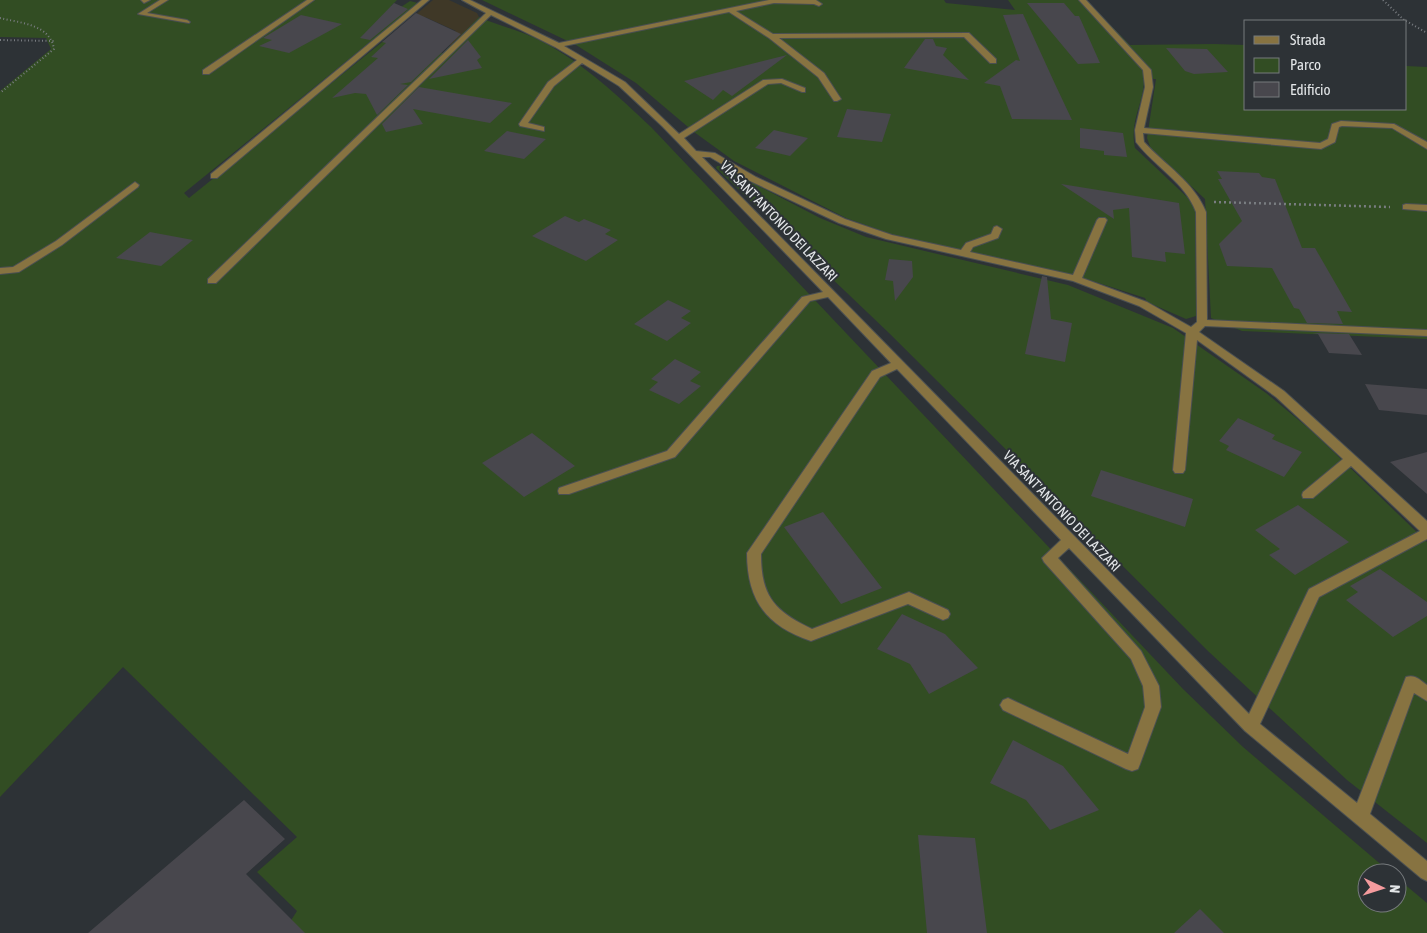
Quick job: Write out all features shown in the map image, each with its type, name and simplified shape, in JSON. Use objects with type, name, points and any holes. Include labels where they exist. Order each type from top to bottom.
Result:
[{"type":"street","points":[[165,0],[141,14],[187,22]]},
{"type":"street","points":[[206,72],[311,0]]},
{"type":"street","points":[[214,176],[426,0]]},
{"type":"street","name":"VIA SANT'ANTONIO DEI LAZZARI","points":[[465,0],[558,45],[622,84],[678,138],[1252,726],[1427,872]]},
{"type":"street","points":[[558,45],[774,0],[816,2],[819,4]]},
{"type":"street","points":[[1082,0],[1147,70],[1149,86],[1139,130],[1140,142],[1198,201],[1201,212],[1202,323]]},
{"type":"street","points":[[730,10],[772,36],[821,76],[837,100]]},
{"type":"street","points":[[212,281],[490,12]]},
{"type":"street","points":[[772,36],[966,35],[993,61]]},
{"type":"street","points":[[540,129],[523,124],[550,84],[582,59]]},
{"type":"street","points":[[678,138],[766,82],[782,82],[802,90]]},
{"type":"street","points":[[1139,130],[1321,146],[1332,140],[1335,126],[1341,123],[1386,125],[1394,126],[1427,146]]},
{"type":"street","name":"VIA SANT'ANTONIO DEI LAZZARI","points":[[691,153],[712,155],[842,221],[889,237],[1076,279],[1144,304],[1192,332],[1280,394],[1352,459],[1427,531]]},
{"type":"street","points":[[0,270],[15,270],[59,242],[135,185]]},
{"type":"street","points":[[1406,207],[1427,208]]},
{"type":"street","points":[[1076,279],[1102,220]]},
{"type":"street","points":[[964,254],[970,245],[995,236],[997,229]]},
{"type":"street","points":[[564,491],[671,454],[806,299],[829,294]]},
{"type":"street","points":[[1178,470],[1192,332],[1202,323],[1427,333]]},
{"type":"street","points":[[898,364],[876,374],[754,553],[753,574],[761,599],[783,623],[811,635],[909,598],[943,614]]},
{"type":"street","points":[[1308,495],[1352,459]]},
{"type":"street","points":[[1252,726],[1314,592],[1427,531]]},
{"type":"street","points":[[1008,705],[1132,764],[1153,707],[1150,686],[1136,655],[1049,558],[1070,540]]},
{"type":"street","points":[[1360,817],[1411,682],[1427,694]]},
{"type":"path","points":[[1383,0],[1405,20]]},
{"type":"path","points":[[0,18],[47,31],[54,41],[54,49],[0,93]]},
{"type":"path","points":[[1407,22],[1427,33]]},
{"type":"path","points":[[0,40],[54,41]]},
{"type":"path","points":[[1198,201],[1406,207]]},
{"type":"shaded area","points":[[433,0],[449,0],[477,13],[479,17],[451,46],[438,38],[456,31],[425,17],[406,23]]},
{"type":"green space","points":[[0,0],[397,0],[391,6],[398,9],[410,1],[418,3],[184,193],[189,198],[391,35],[424,51],[443,53],[479,17],[535,38],[558,50],[613,92],[651,127],[1183,689],[1243,747],[1379,863],[1357,863],[1357,913],[1407,913],[1407,886],[1427,903],[1427,933],[283,933],[297,911],[257,872],[297,837],[123,667],[0,797],[0,91],[51,49],[46,38],[0,37]]},
{"type":"green space","points":[[482,0],[944,0],[946,3],[1015,10],[1008,0],[1086,0],[1130,45],[1244,45],[1244,110],[1407,110],[1407,66],[1427,67],[1427,339],[1242,331],[1211,318],[1205,199],[1151,149],[1147,138],[1156,79],[1144,79],[1142,96],[1135,120],[1135,148],[1188,198],[1195,209],[1196,316],[1186,319],[1147,302],[1145,298],[1071,274],[1066,275],[891,234],[846,218],[734,161],[694,132],[636,83],[576,45]]},
{"type":"green space","points":[[717,166],[820,218],[866,237],[1068,285],[1173,328],[1266,393],[1313,432],[1427,542],[1427,843],[1347,780],[1209,652],[889,333],[716,168]]},
{"type":"building","points":[[394,3],[408,9],[370,40],[360,38]]},
{"type":"building","points":[[1027,3],[1064,3],[1075,16],[1079,16],[1100,63],[1078,64]]},
{"type":"building","points":[[416,13],[461,34],[411,82],[400,84],[408,85],[377,115],[366,94],[355,93],[332,98],[378,58],[371,57],[386,43],[382,42]]},
{"type":"building","points":[[1023,14],[1072,120],[1012,119],[1000,86],[984,83],[1016,60],[1020,61],[1003,15]]},
{"type":"building","points":[[301,15],[342,24],[289,53],[259,46],[272,40],[263,38]]},
{"type":"building","points":[[925,39],[933,39],[936,46],[947,48],[943,55],[969,80],[904,68]]},
{"type":"building","points":[[468,40],[481,57],[477,60],[482,68],[429,79]]},
{"type":"building","points":[[1166,48],[1207,49],[1228,72],[1194,74],[1185,71]]},
{"type":"building","points":[[787,55],[732,96],[723,90],[713,100],[684,81]]},
{"type":"building","points":[[419,87],[512,103],[490,123],[413,109],[423,124],[386,132],[382,124]]},
{"type":"building","points":[[847,109],[891,114],[882,142],[837,137]]},
{"type":"building","points":[[1080,128],[1123,133],[1127,157],[1104,155],[1104,151],[1080,148]]},
{"type":"building","points":[[774,130],[808,138],[790,156],[755,148]]},
{"type":"building","points":[[507,131],[546,139],[524,159],[484,151]]},
{"type":"building","points":[[1217,171],[1259,173],[1262,177],[1275,179],[1302,248],[1315,248],[1352,312],[1337,311],[1343,324],[1307,323],[1299,309],[1294,308],[1272,268],[1227,266],[1219,244],[1242,221],[1218,179],[1222,179]]},
{"type":"building","points":[[1061,184],[1179,203],[1185,254],[1165,252],[1166,262],[1132,257],[1129,208],[1113,210],[1114,219]]},
{"type":"building","points":[[565,216],[579,222],[584,219],[611,230],[605,234],[618,240],[586,261],[532,236]]},
{"type":"building","points":[[150,232],[193,240],[161,266],[116,258]]},
{"type":"building","points":[[889,259],[912,261],[913,277],[895,301],[893,281],[885,280]]},
{"type":"building","points":[[1042,276],[1047,277],[1051,319],[1072,323],[1065,362],[1025,354]]},
{"type":"building","points":[[668,300],[691,311],[681,318],[691,323],[667,341],[634,324]]},
{"type":"building","points":[[1312,333],[1349,334],[1362,355],[1329,353],[1318,334]]},
{"type":"building","points":[[675,359],[701,372],[690,381],[701,386],[679,404],[649,390],[658,382],[651,379]]},
{"type":"building","points":[[1365,384],[1427,389],[1427,415],[1379,410]]},
{"type":"building","points":[[1238,418],[1275,435],[1272,439],[1302,452],[1284,477],[1226,450],[1229,446],[1219,441]]},
{"type":"building","points":[[532,433],[575,466],[524,497],[482,463]]},
{"type":"building","points":[[1427,452],[1427,494],[1390,462]]},
{"type":"building","points":[[1101,470],[1193,499],[1185,527],[1091,496]]},
{"type":"building","points":[[1298,505],[1349,542],[1295,575],[1269,555],[1280,549],[1255,530]]},
{"type":"building","points":[[823,512],[882,588],[841,604],[784,527]]},
{"type":"building","points":[[1380,569],[1427,602],[1427,616],[1393,637],[1346,600],[1358,592],[1350,586]]},
{"type":"building","points":[[902,614],[945,634],[978,668],[929,694],[910,664],[877,649]]},
{"type":"building","points":[[1013,740],[1063,766],[1099,810],[1050,830],[1026,800],[990,783]]},
{"type":"building","points":[[244,800],[285,839],[246,874],[305,933],[88,933]]},
{"type":"building","points":[[918,835],[975,838],[987,933],[927,933]]},
{"type":"building","points":[[1200,909],[1224,933],[1174,933]]}]
